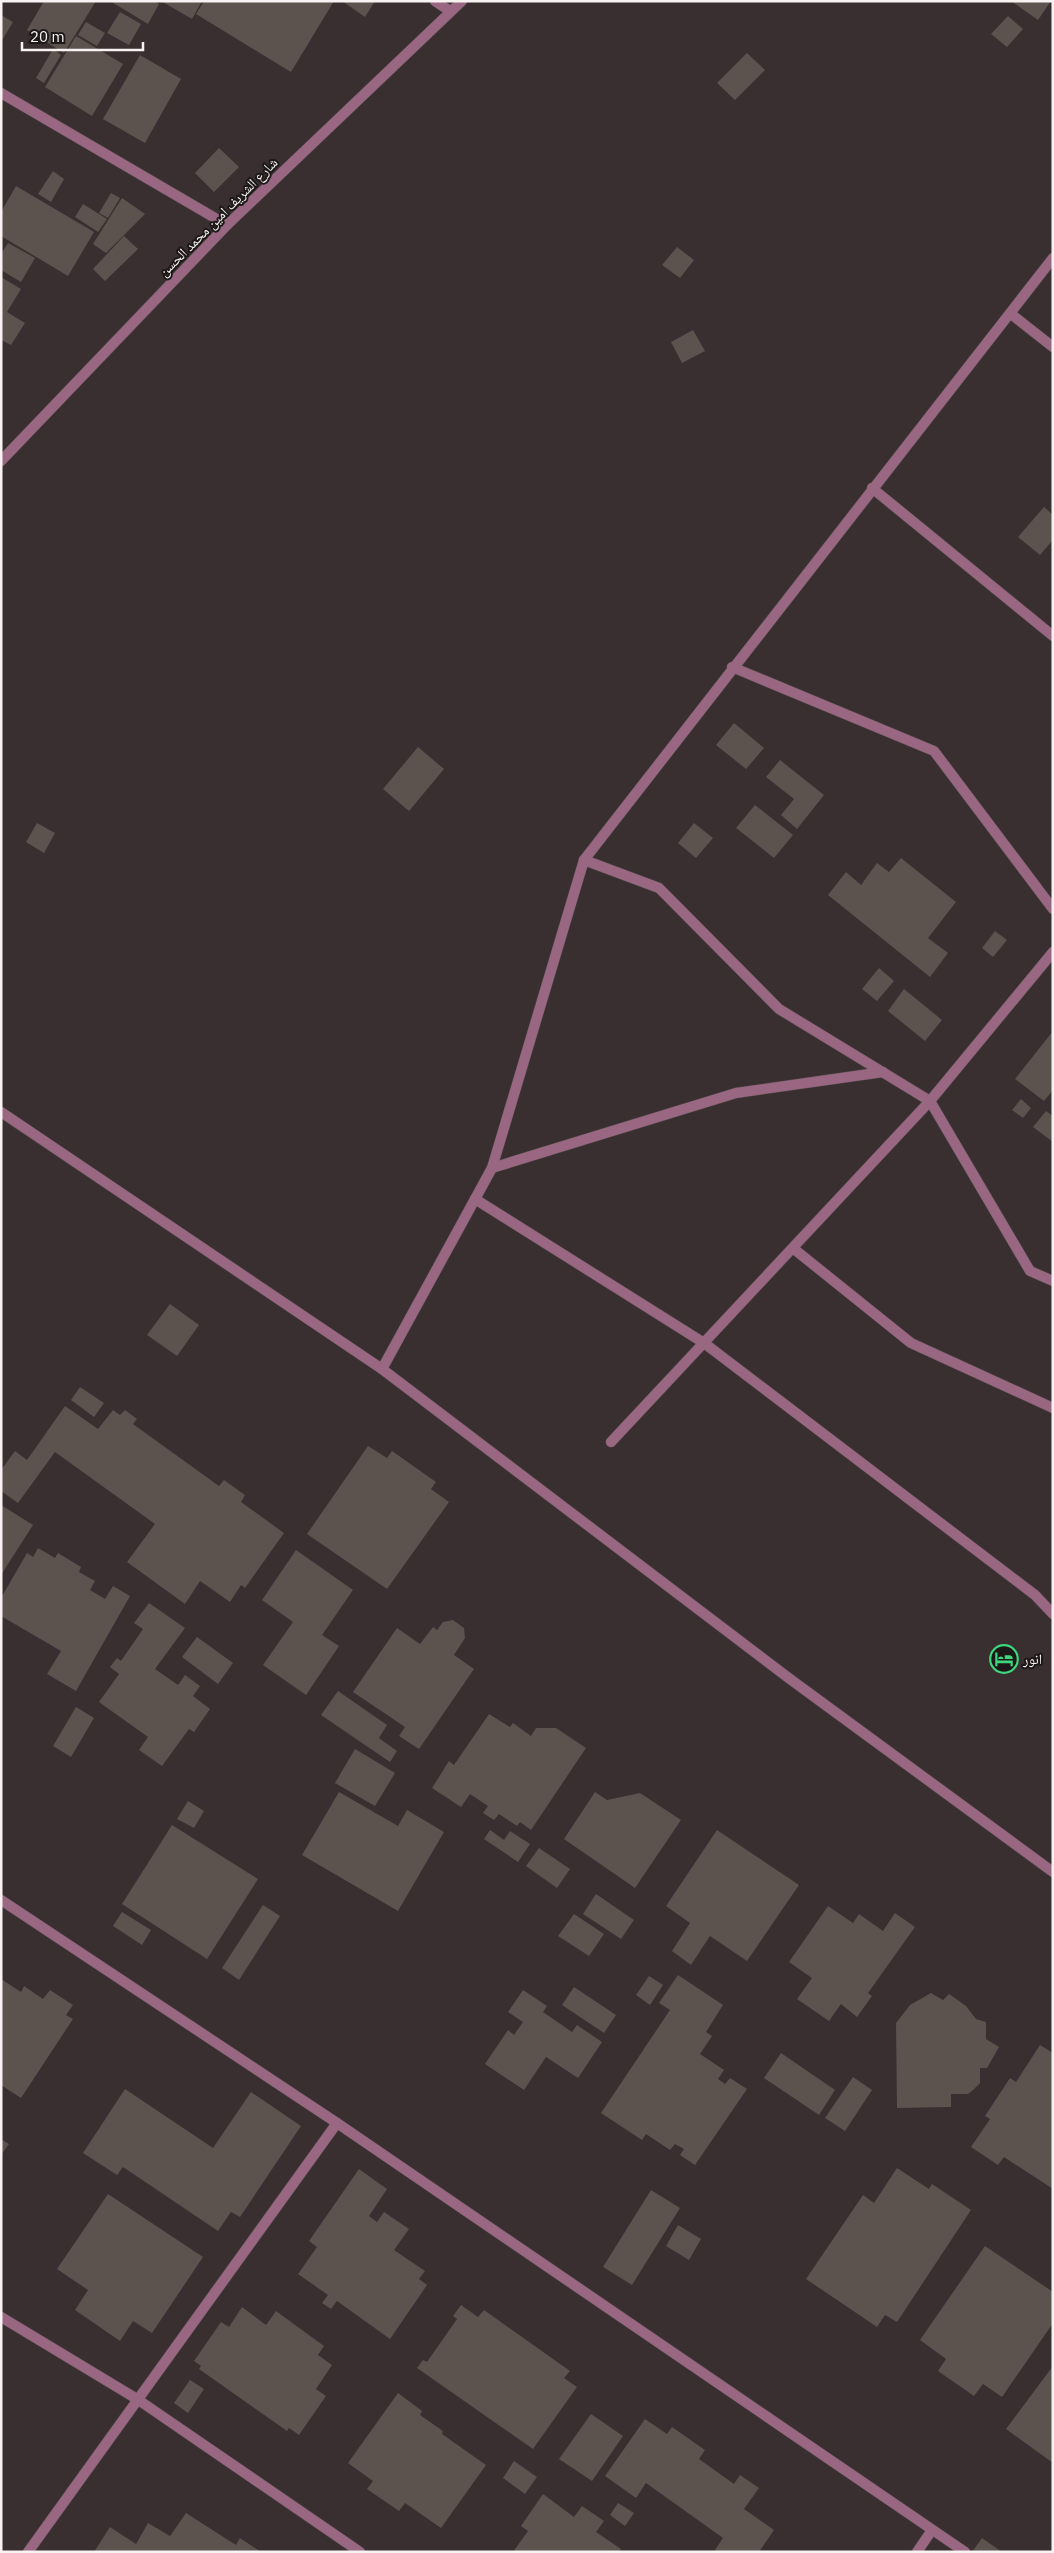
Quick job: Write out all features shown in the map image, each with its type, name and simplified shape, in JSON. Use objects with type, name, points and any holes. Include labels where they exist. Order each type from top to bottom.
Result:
[{"type":"street","points":[[435,1],[450,11]]},
{"type":"street","name":"شارع الشريف امين محمد الحسن","points":[[1,461],[227,225],[462,1]]},
{"type":"street","points":[[1,93],[227,225]]},
{"type":"street","points":[[382,1369],[492,1168],[584,860],[732,667],[1011,314],[1053,258]]},
{"type":"street","points":[[1011,314],[1053,347]]},
{"type":"street","points":[[872,488],[1053,636]]},
{"type":"street","points":[[732,667],[934,751],[1053,909]]},
{"type":"street","points":[[584,860],[659,888],[779,1009],[930,1101],[1030,1270],[1053,1281]]},
{"type":"street","points":[[611,1442],[794,1249],[930,1101],[1053,952]]},
{"type":"street","points":[[492,1168],[736,1093],[883,1072]]},
{"type":"street","points":[[1,1112],[382,1369],[790,1679],[1053,1872]]},
{"type":"street","points":[[475,1199],[704,1343],[1035,1595],[1053,1614]]},
{"type":"street","points":[[794,1249],[911,1343],[1053,1408]]},
{"type":"street","points":[[1,1900],[337,2123],[965,2552]]},
{"type":"street","points":[[28,2552],[337,2123]]},
{"type":"street","points":[[1,2318],[137,2399],[360,2552]]},
{"type":"street","points":[[917,2552],[932,2530]]},
{"type":"building","points":[[44,1],[96,1],[64,53],[27,30]]},
{"type":"building","points":[[110,1],[154,1],[159,4],[148,24]]},
{"type":"building","points":[[161,1],[202,1],[192,19]]},
{"type":"building","points":[[204,1],[334,1],[291,72],[196,14]]},
{"type":"building","points":[[342,1],[375,1],[365,17]]},
{"type":"building","points":[[1011,1],[1051,1],[1038,20]]},
{"type":"building","points":[[120,12],[141,24],[129,45],[107,33]]},
{"type":"building","points":[[1,15],[13,22],[1,42]]},
{"type":"building","points":[[1008,16],[1023,29],[1007,47],[991,34]]},
{"type":"building","points":[[86,22],[105,33],[97,46],[78,35]]},
{"type":"building","points":[[76,36],[123,64],[92,116],[45,87]]},
{"type":"building","points":[[53,49],[61,55],[44,83],[36,78]]},
{"type":"building","points":[[747,53],[765,70],[735,100],[717,83]]},
{"type":"building","points":[[140,55],[181,79],[145,143],[103,119]]},
{"type":"building","points":[[219,148],[239,167],[214,192],[195,173]]},
{"type":"building","points":[[53,171],[64,179],[51,202],[38,194]]},
{"type":"building","points":[[16,186],[94,232],[68,276],[1,236],[1,212]]},
{"type":"building","points":[[111,193],[120,198],[108,218],[99,213]]},
{"type":"building","points":[[122,198],[145,214],[106,253],[93,244]]},
{"type":"building","points":[[83,204],[107,219],[98,232],[75,217]]},
{"type":"building","points":[[124,236],[138,249],[105,281],[93,269]]},
{"type":"building","points":[[8,243],[35,258],[21,282],[1,270],[1,254]]},
{"type":"building","points":[[677,247],[694,260],[680,278],[662,265]]},
{"type":"building","points":[[1,277],[21,289],[7,312],[25,323],[11,345],[1,340]]},
{"type":"building","points":[[693,330],[705,351],[682,363],[671,342]]},
{"type":"building","points":[[1044,507],[1053,515],[1053,540],[1040,555],[1018,537]]},
{"type":"building","points":[[734,723],[764,748],[746,769],[716,745]]},
{"type":"building","points":[[418,747],[444,769],[409,811],[383,789]]},
{"type":"building","points":[[780,760],[824,795],[797,829],[781,815],[794,799],[766,777]]},
{"type":"building","points":[[755,805],[793,835],[774,858],[736,828]]},
{"type":"building","points":[[37,823],[55,833],[44,853],[26,842]]},
{"type":"building","points":[[694,823],[713,838],[696,858],[678,843]]},
{"type":"building","points":[[901,858],[956,902],[928,938],[948,953],[930,977],[828,895],[846,872],[861,885],[877,863],[889,872]]},
{"type":"building","points":[[995,931],[1007,940],[993,957],[982,948]]},
{"type":"building","points":[[879,968],[894,981],[877,1001],[862,989]]},
{"type":"building","points":[[904,989],[942,1020],[925,1041],[888,1011]]},
{"type":"building","points":[[1053,1031],[1053,1090],[1044,1101],[1015,1079]]},
{"type":"building","points":[[1021,1099],[1031,1108],[1023,1118],[1012,1110]]},
{"type":"building","points":[[1046,1111],[1053,1116],[1053,1142],[1033,1127]]},
{"type":"building","points":[[170,1304],[199,1325],[177,1356],[147,1335]]},
{"type":"building","points":[[80,1387],[104,1403],[94,1417],[71,1400]]},
{"type":"building","points":[[65,1406],[98,1429],[113,1410],[120,1415],[125,1410],[137,1419],[133,1424],[219,1486],[224,1480],[245,1495],[241,1502],[284,1533],[245,1588],[241,1585],[230,1602],[200,1581],[185,1604],[127,1562],[155,1524],[55,1452],[18,1503],[1,1491],[1,1470],[15,1451],[27,1460]]},
{"type":"building","points":[[368,1446],[387,1458],[392,1451],[436,1482],[431,1489],[449,1502],[387,1589],[307,1534]]},
{"type":"building","points":[[1,1505],[33,1525],[1,1575]]},
{"type":"building","points":[[38,1548],[55,1558],[58,1553],[81,1567],[79,1572],[95,1581],[90,1590],[105,1599],[113,1586],[130,1596],[76,1691],[47,1674],[61,1651],[1,1616],[1,1598],[27,1553],[33,1557]]},
{"type":"building","points":[[296,1550],[353,1590],[322,1635],[339,1646],[306,1695],[263,1665],[293,1622],[262,1600]]},
{"type":"building","points":[[149,1603],[185,1628],[155,1669],[178,1685],[185,1675],[200,1686],[193,1696],[210,1709],[194,1732],[189,1729],[162,1766],[139,1750],[148,1737],[99,1702],[119,1674],[110,1667],[117,1658],[121,1661],[143,1629],[134,1623]]},
{"type":"building","points":[[453,1620],[464,1628],[465,1638],[454,1655],[474,1669],[419,1749],[399,1736],[405,1727],[353,1692],[397,1628],[420,1644],[433,1627],[437,1630],[443,1622]]},
{"type":"building","points":[[197,1637],[233,1663],[218,1684],[182,1657]]},
{"type":"building","points":[[338,1691],[387,1725],[379,1738],[397,1751],[390,1762],[321,1715]]},
{"type":"building","points":[[76,1707],[94,1718],[71,1757],[53,1746]]},
{"type":"building","points":[[489,1714],[510,1727],[513,1723],[531,1736],[536,1728],[556,1728],[586,1748],[531,1830],[520,1822],[517,1826],[499,1814],[494,1820],[483,1813],[488,1806],[470,1794],[461,1807],[432,1788],[449,1761],[454,1765]]},
{"type":"building","points":[[355,1749],[395,1773],[375,1806],[335,1783]]},
{"type":"building","points":[[339,1792],[398,1826],[407,1810],[444,1832],[398,1911],[302,1855]]},
{"type":"building","points":[[595,1792],[607,1800],[640,1793],[681,1820],[635,1888],[564,1839]]},
{"type":"building","points":[[188,1801],[204,1811],[194,1828],[177,1819]]},
{"type":"building","points":[[172,1825],[258,1879],[207,1959],[122,1904]]},
{"type":"building","points":[[490,1830],[504,1840],[510,1831],[530,1844],[518,1862],[484,1839]]},
{"type":"building","points":[[717,1830],[799,1885],[747,1961],[710,1936],[691,1965],[672,1951],[690,1923],[666,1906]]},
{"type":"building","points":[[539,1848],[570,1869],[557,1888],[526,1866]]},
{"type":"building","points":[[596,1894],[634,1920],[621,1939],[583,1914]]},
{"type":"building","points":[[263,1905],[280,1916],[239,1980],[222,1968]]},
{"type":"building","points":[[828,1906],[853,1923],[859,1914],[883,1931],[895,1913],[915,1927],[868,1993],[872,1996],[857,2017],[841,2004],[829,2021],[797,1999],[812,1978],[789,1962]]},
{"type":"building","points":[[122,1912],[151,1930],[142,1945],[113,1926]]},
{"type":"building","points":[[574,1914],[604,1934],[589,1956],[558,1936]]},
{"type":"building","points":[[678,1975],[723,2005],[706,2032],[712,2036],[700,2054],[724,2070],[718,2079],[725,2084],[730,2078],[747,2089],[695,2165],[680,2155],[684,2149],[675,2144],[670,2150],[646,2134],[642,2140],[601,2113],[670,2010],[659,2003]]},
{"type":"building","points":[[649,1976],[663,1985],[650,2005],[636,1995]]},
{"type":"building","points":[[1,1979],[21,1992],[24,1986],[43,1999],[50,1990],[73,2005],[66,2015],[73,2019],[21,2098],[1,2085]]},
{"type":"building","points":[[574,1987],[616,2015],[604,2033],[562,2005]]},
{"type":"building","points":[[523,1990],[547,2006],[543,2012],[572,2032],[577,2025],[602,2042],[578,2078],[546,2057],[524,2090],[485,2064],[508,2030],[514,2035],[523,2022],[508,2012]]},
{"type":"building","points":[[931,1993],[943,2000],[949,1994],[966,2006],[976,2019],[986,2022],[986,2039],[999,2047],[987,2068],[980,2068],[980,2083],[973,2090],[968,2094],[951,2094],[951,2107],[897,2108],[896,2023],[910,2005]]},
{"type":"building","points":[[1040,2045],[1053,2053],[1053,2189],[1004,2157],[998,2165],[971,2147],[990,2119],[985,2116],[1010,2078],[1016,2082]]},
{"type":"building","points":[[781,2053],[835,2090],[819,2115],[764,2078]]},
{"type":"building","points":[[853,2077],[872,2090],[845,2131],[825,2118]]},
{"type":"building","points":[[125,2089],[213,2148],[251,2092],[301,2126],[240,2217],[231,2212],[218,2231],[123,2167],[117,2175],[83,2153]]},
{"type":"building","points":[[1,2139],[9,2144],[1,2155]]},
{"type":"building","points":[[897,2168],[929,2189],[932,2184],[971,2210],[897,2322],[885,2315],[877,2327],[806,2279],[863,2195],[874,2203]]},
{"type":"building","points":[[359,2169],[387,2189],[369,2216],[377,2222],[384,2212],[409,2229],[394,2250],[425,2271],[419,2279],[427,2285],[390,2339],[337,2301],[331,2309],[322,2303],[328,2295],[298,2274],[317,2247],[309,2241]]},
{"type":"building","points":[[651,2190],[680,2208],[632,2285],[603,2267]]},
{"type":"building","points":[[108,2194],[203,2257],[152,2333],[133,2321],[120,2341],[75,2310],[88,2290],[57,2269]]},
{"type":"building","points":[[678,2225],[701,2239],[689,2260],[666,2246]]},
{"type":"building","points":[[985,2246],[1053,2292],[1053,2323],[1002,2397],[983,2384],[974,2396],[938,2371],[946,2359],[920,2340]]},
{"type":"building","points":[[461,2305],[478,2317],[484,2310],[570,2371],[564,2378],[577,2387],[533,2449],[417,2368],[423,2360],[427,2362],[457,2319],[453,2316]]},
{"type":"building","points":[[242,2307],[266,2325],[276,2311],[324,2346],[318,2355],[332,2365],[316,2389],[326,2396],[299,2435],[289,2428],[287,2431],[199,2369],[201,2366],[194,2361],[221,2322],[229,2327]]},
{"type":"building","points":[[1053,2366],[1053,2463],[1006,2429]]},
{"type":"building","points":[[190,2380],[204,2389],[188,2413],[174,2403]]},
{"type":"building","points":[[398,2393],[422,2411],[420,2415],[443,2431],[442,2434],[486,2465],[441,2528],[405,2503],[399,2511],[367,2489],[373,2481],[348,2463]]},
{"type":"building","points":[[591,2414],[623,2436],[592,2481],[559,2459]]},
{"type":"building","points":[[645,2419],[667,2434],[672,2427],[705,2450],[699,2459],[734,2484],[740,2475],[759,2488],[744,2509],[774,2530],[759,2552],[718,2552],[715,2550],[723,2538],[646,2483],[636,2498],[605,2476]]},
{"type":"building","points":[[514,2461],[537,2477],[525,2494],[503,2478]]},
{"type":"building","points":[[543,2494],[574,2517],[582,2506],[604,2521],[596,2532],[621,2549],[619,2552],[513,2552],[528,2531],[521,2526]]},
{"type":"building","points":[[618,2503],[634,2513],[625,2526],[610,2515]]},
{"type":"building","points":[[186,2513],[236,2545],[240,2538],[261,2552],[94,2552],[110,2527],[136,2544],[148,2523],[170,2536]]},
{"type":"building","points":[[982,2538],[1002,2552],[972,2552]]},
{"type":"place","name":"انور","points":[[1004,1659]]}]
